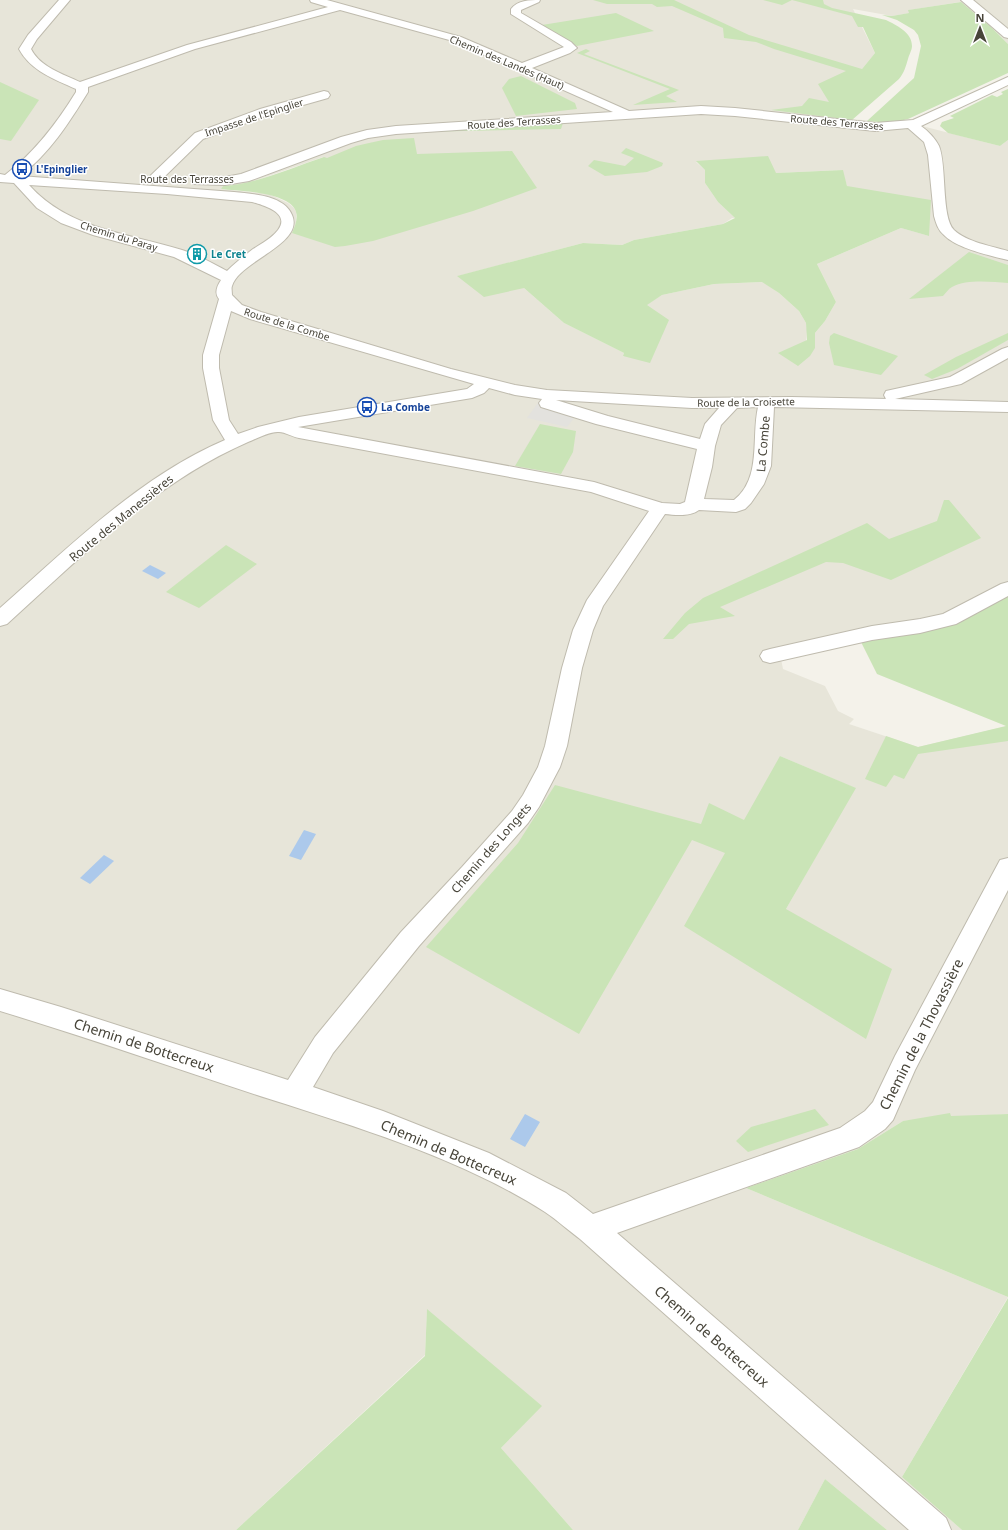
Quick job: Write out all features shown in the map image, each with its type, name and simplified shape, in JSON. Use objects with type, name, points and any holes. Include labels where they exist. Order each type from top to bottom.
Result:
[{"type":"street","points":[[64,0],[32,37],[25,49],[28,55],[39,66],[80,86],[191,47],[341,7]]},
{"type":"street","name":"Chemin des Landes (Haut)","points":[[315,0],[463,41],[626,114]]},
{"type":"street","points":[[521,68],[566,52],[571,48],[567,44],[516,14],[516,9],[536,0]]},
{"type":"street","points":[[966,0],[1008,35]]},
{"type":"street","name":"Route des Terrasses","points":[[9,179],[54,177],[217,181],[237,179],[275,168],[346,140],[383,131],[685,110],[720,110],[875,127],[889,127],[922,121],[1008,81]]},
{"type":"street","points":[[9,179],[28,164],[47,142],[79,96],[82,90],[80,86]]},
{"type":"street","name":"Impasse de l'Epinglier","points":[[153,180],[199,136],[264,112],[324,95]]},
{"type":"street","points":[[911,124],[929,141],[936,155],[942,220],[947,231],[955,236],[1008,256]]},
{"type":"street","points":[[9,179],[236,197],[259,200],[282,210],[287,218],[284,232],[275,241],[244,263],[225,283],[223,292],[226,300],[211,355],[217,402],[221,420],[234,441]]},
{"type":"street","name":"Chemin du Paray","points":[[9,179],[52,212],[83,226],[195,260],[229,278]]},
{"type":"street","name":"Route de la Combe","points":[[226,300],[238,309],[259,316],[485,383]]},
{"type":"street","points":[[856,403],[922,390],[955,381],[1008,352]]},
{"type":"street","name":"Route de la Croisette","points":[[485,383],[528,392],[577,397],[692,403],[856,403],[1008,407]]},
{"type":"street","name":"Route des Manessières","points":[[0,620],[91,539],[150,491],[196,461],[234,441],[256,432],[280,426],[352,412],[472,393],[478,390],[485,383]]},
{"type":"street","points":[[528,392],[554,406],[685,442],[706,446]]},
{"type":"street","name":"La Combe","points":[[280,426],[299,433],[594,487],[660,508],[680,510],[690,508],[694,504],[736,506],[741,504],[757,483],[761,474],[764,448],[764,420],[767,402]]},
{"type":"street","points":[[694,504],[704,467],[706,446],[713,424],[731,403]]},
{"type":"street","name":"Chemin des Longets","points":[[294,1093],[324,1045],[405,945],[470,874],[520,817],[532,801],[549,767],[556,746],[572,668],[583,630],[594,605],[660,508]]},
{"type":"street","points":[[770,656],[872,632],[920,626],[949,619],[1008,588]]},
{"type":"street","name":"Chemin de la Thovassière","points":[[590,1229],[849,1138],[875,1120],[883,1111],[904,1064],[1008,867]]},
{"type":"street","name":"Chemin de Bottecreux","points":[[0,1000],[61,1018],[258,1083],[340,1108],[479,1162],[530,1188],[556,1203],[590,1229],[934,1530]]},
{"type":"shaded area","points":[[0,0],[1008,0],[1008,44],[991,27],[960,2],[909,10],[910,13],[892,16],[853,9],[875,53],[858,74],[829,117],[918,125],[1000,146],[1008,140],[1008,595],[860,640],[781,659],[783,669],[825,686],[838,711],[854,719],[849,724],[918,747],[1008,726],[1008,1114],[903,1121],[858,1149],[746,1188],[1008,1297],[902,1477],[962,1530],[887,1530],[825,1479],[798,1530],[573,1530],[501,1448],[541,1406],[427,1310],[425,1355],[236,1530],[0,1530]],"holes":[[[323,157],[292,233],[296,222],[296,212],[288,203],[269,194],[221,189],[223,186],[251,182]],[[696,162],[776,173],[842,170],[847,186],[929,236],[901,228],[817,264],[836,302],[825,321],[806,344],[806,323],[799,311],[779,293],[763,282],[714,284],[662,295],[646,305],[623,357],[624,353],[564,323],[524,288],[458,276],[583,243],[622,245],[634,240],[723,224],[732,218],[735,218],[718,202],[705,183],[705,170]],[[780,756],[855,788],[786,909]]]},
{"type":"shaded area","points":[[540,400],[575,412],[571,417],[574,418],[567,427],[527,418]]},
{"type":"green space","points":[[593,0],[674,0],[749,35],[862,69],[875,53],[863,27],[858,27],[852,16],[792,0],[823,0],[824,4],[832,8],[886,20],[894,24],[903,30],[909,37],[912,48],[905,69],[899,79],[852,120],[771,110],[802,106],[809,98],[829,102],[818,84],[846,71],[756,42],[724,38],[723,28],[672,6],[657,7],[652,4],[607,4]]},
{"type":"green space","points":[[763,0],[792,0],[782,5]]},
{"type":"green space","points":[[961,2],[991,27],[1008,44],[1008,73],[908,119],[891,123],[867,121],[914,78],[921,46],[918,35],[914,30],[897,20],[882,15],[892,16],[909,13],[908,10]]},
{"type":"green space","points":[[616,13],[654,31],[577,46],[542,25]]},
{"type":"green space","points":[[586,49],[590,51],[584,54],[679,90],[666,96],[677,102],[633,105],[670,89],[577,53]]},
{"type":"green space","points":[[521,76],[575,103],[577,109],[516,116],[502,88],[509,79]]},
{"type":"green space","points":[[0,82],[39,100],[11,141],[0,139]]},
{"type":"green space","points":[[1008,89],[1008,140],[1000,146],[948,133],[940,126],[942,122],[954,118],[950,116],[992,95],[997,97],[1003,94],[1001,92]]},
{"type":"green space","points":[[563,123],[561,129],[418,132]]},
{"type":"green space","points":[[414,138],[417,154],[512,151],[537,188],[473,211],[373,241],[335,247],[292,233],[297,215],[292,205],[285,200],[275,196],[221,189],[223,186],[236,185],[261,179],[324,157],[327,158],[356,146],[383,140]]},
{"type":"green space","points":[[626,148],[663,163],[662,166],[647,172],[605,176],[588,166],[594,160],[625,166],[634,158],[621,153]]},
{"type":"green space","points":[[768,156],[776,173],[843,170],[847,186],[931,200],[929,236],[901,228],[817,264],[836,302],[825,321],[815,333],[815,348],[810,356],[798,366],[778,353],[807,340],[806,323],[799,311],[779,293],[762,282],[714,284],[662,295],[647,305],[669,320],[650,363],[623,356],[624,353],[564,323],[524,288],[484,297],[457,276],[583,243],[622,245],[634,240],[723,224],[735,218],[718,202],[705,183],[705,170],[696,161]]},
{"type":"green space","points":[[969,252],[1008,265],[1008,283],[979,282],[958,284],[948,290],[943,296],[909,299]]},
{"type":"green space","points":[[834,333],[898,356],[881,375],[834,365],[829,343],[830,336]]},
{"type":"green space","points":[[1008,333],[1008,340],[957,369],[932,379],[924,375],[956,357]]},
{"type":"green space","points":[[540,424],[576,431],[573,452],[561,474],[515,466]]},
{"type":"green space","points":[[944,500],[949,500],[981,538],[891,580],[843,563],[826,562],[720,607],[735,616],[689,624],[673,639],[663,639],[685,613],[703,598],[867,523],[889,539],[937,521]]},
{"type":"green space","points":[[226,545],[257,564],[199,608],[166,592]]},
{"type":"green space","points":[[1008,595],[1008,741],[918,754],[904,779],[894,775],[886,787],[865,779],[886,736],[918,747],[1006,726],[877,674],[860,640]]},
{"type":"green space","points":[[780,756],[856,788],[786,909],[892,969],[866,1039],[684,926],[725,853],[692,840],[579,1034],[426,947],[518,843],[555,785],[701,824],[709,803],[744,820]]},
{"type":"green space","points":[[815,1109],[829,1125],[748,1152],[736,1141],[751,1127]]},
{"type":"green space","points":[[950,1113],[951,1116],[1008,1114],[1008,1297],[746,1188],[858,1149],[903,1121]]},
{"type":"green space","points":[[1008,1298],[1008,1530],[962,1530],[902,1477]]},
{"type":"green space","points":[[427,1309],[542,1406],[501,1448],[573,1530],[236,1530],[425,1356]]},
{"type":"green space","points":[[825,1479],[887,1530],[798,1530]]},
{"type":"water","points":[[150,565],[166,573],[158,579],[142,571]]},
{"type":"water","points":[[304,830],[316,834],[301,860],[289,856]]},
{"type":"water","points":[[104,855],[114,861],[90,884],[80,878]]},
{"type":"water","points":[[525,1114],[540,1122],[525,1147],[510,1139]]},
{"type":"place","name":"L'Epinglier","points":[[22,169]]},
{"type":"place","name":"Le Cret","points":[[197,254]]},
{"type":"place","name":"La Combe","points":[[367,407]]}]
